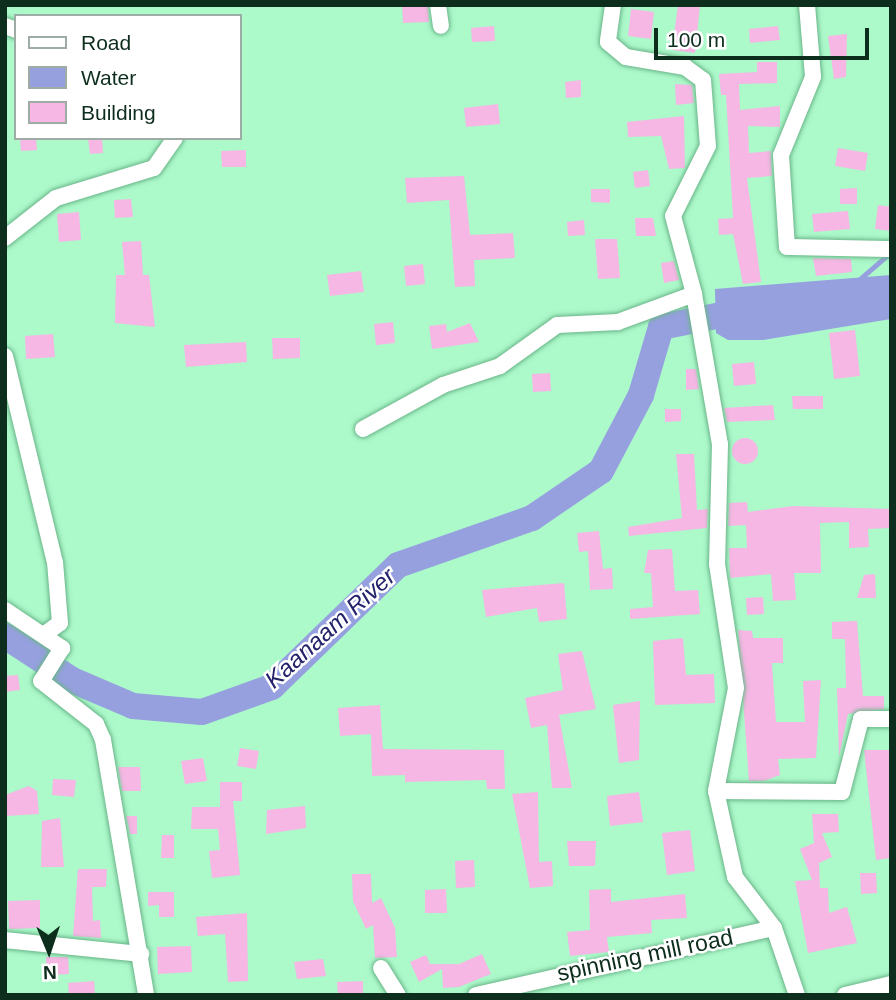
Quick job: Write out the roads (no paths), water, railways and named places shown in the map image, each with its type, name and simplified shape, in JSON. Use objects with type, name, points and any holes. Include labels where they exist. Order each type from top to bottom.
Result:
[{"type":"street","points":[[439,5],[441,26]]},
{"type":"street","points":[[613,5],[608,42],[626,57],[685,66],[703,80],[708,146],[673,216],[694,294],[720,444],[717,564],[736,688],[716,791],[735,877],[774,928],[797,995]]},
{"type":"street","points":[[807,5],[813,76],[781,155],[787,247],[887,249]]},
{"type":"street","points":[[5,238],[56,198],[154,168],[174,140]]},
{"type":"street","points":[[363,429],[443,385],[500,366],[557,325],[618,322],[694,294]]},
{"type":"street","points":[[5,356],[55,562],[60,623],[46,633]]},
{"type":"street","points":[[5,610],[46,633],[62,648],[41,681],[96,724],[103,740],[114,830],[141,954],[146,995]]},
{"type":"street","points":[[716,791],[842,792],[862,719],[891,719]]},
{"type":"street","name":"spinning mill road","points":[[476,995],[774,928]]},
{"type":"street","points":[[5,940],[141,954]]},
{"type":"street","points":[[381,968],[398,995]]},
{"type":"street","points":[[845,995],[891,984]]},
{"type":"water","points":[[891,275],[891,319],[763,340],[728,340],[716,333],[715,289]]},
{"type":"waterway","points":[[860,279],[890,253]]},
{"type":"waterway","name":"Kaanaam River","points":[[5,636],[72,680],[133,706],[202,712],[272,687],[398,565],[532,518],[601,471],[641,395],[661,327],[751,309]]}]
